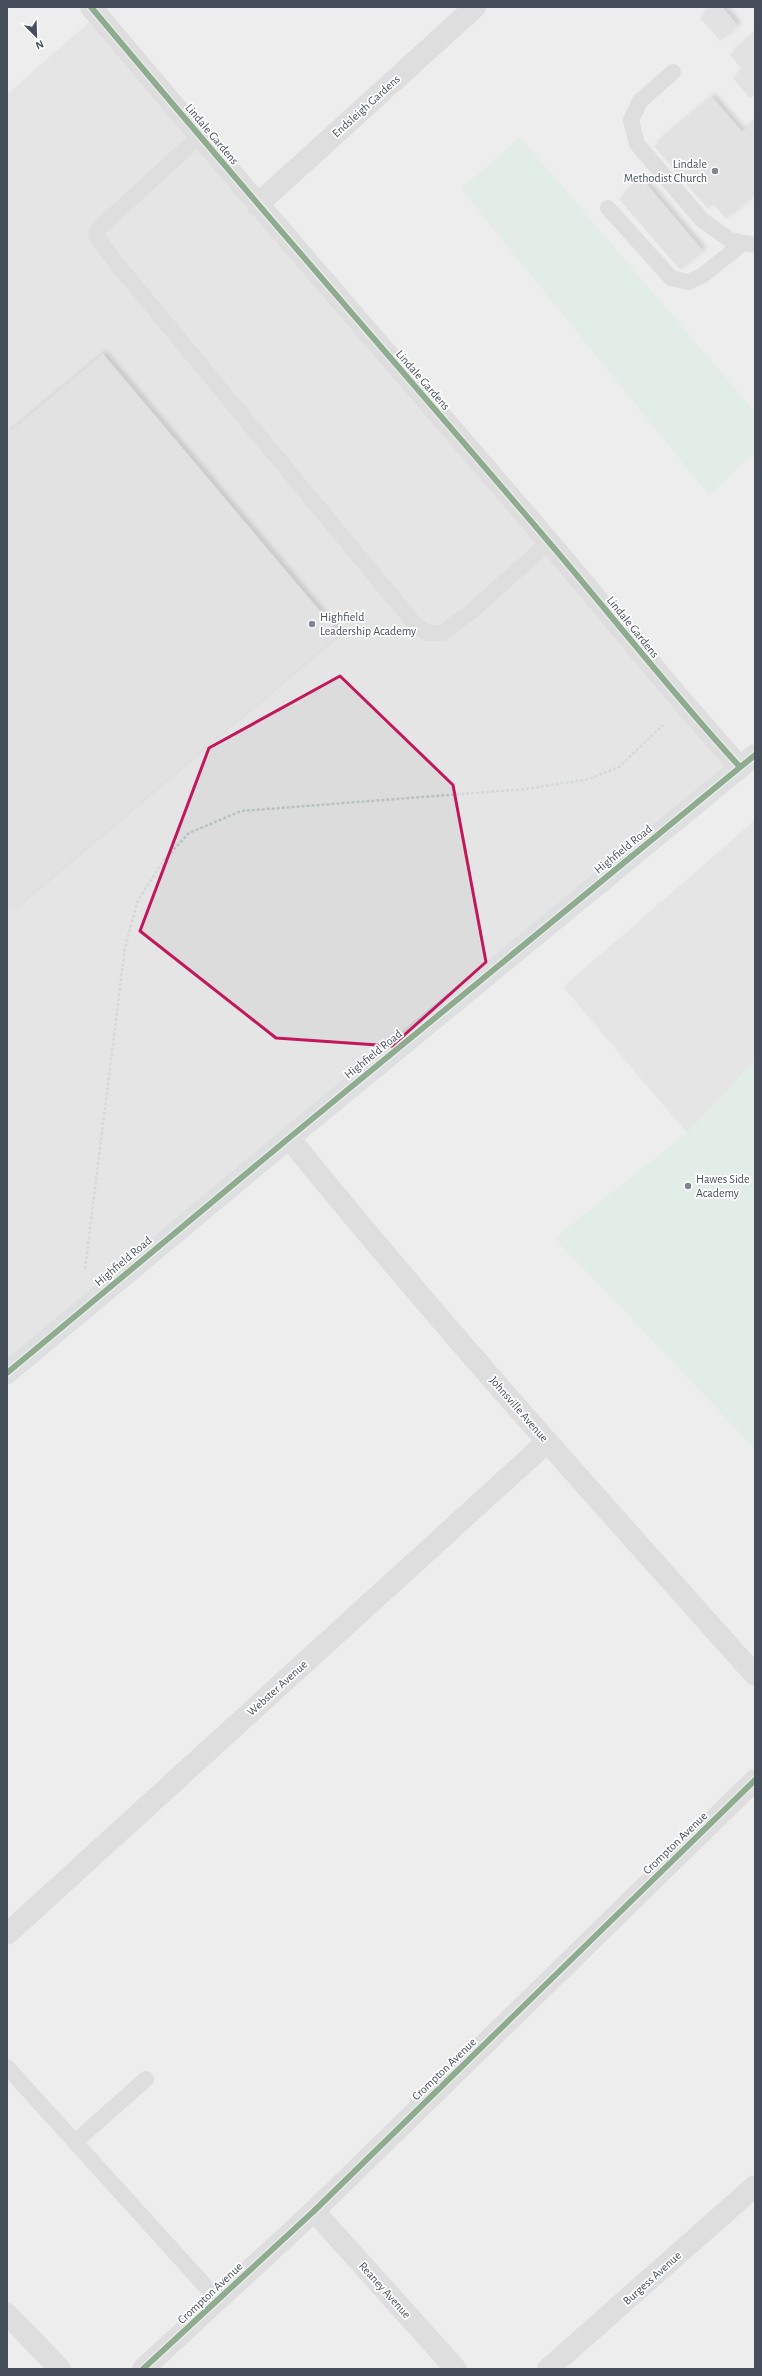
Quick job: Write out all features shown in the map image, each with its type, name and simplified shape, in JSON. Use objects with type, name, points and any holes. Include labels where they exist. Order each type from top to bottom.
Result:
[{"type":"street","name":"Lindale Gardens","points":[[91,7],[257,205],[549,542],[684,706],[747,761]]},
{"type":"street","name":"Endsleigh Gardens","points":[[257,205],[475,7]]},
{"type":"street","name":"Highfield Road","points":[[7,1373],[289,1138],[747,761]]},
{"type":"street","name":"Johnsville Avenue","points":[[289,1138],[380,1250],[547,1442],[755,1675]]},
{"type":"street","name":"Webster Avenue","points":[[7,1934],[547,1442]]},
{"type":"street","name":"Crompton Avenue","points":[[143,2369],[314,2211],[755,1780]]},
{"type":"street","name":"Burgess Avenue","points":[[548,2369],[755,2186]]},
{"type":"street","name":"Reaney Avenue","points":[[314,2211],[456,2369]]},
{"type":"street","points":[[7,2314],[60,2369]]},
{"type":"lane","points":[[673,72],[640,101],[631,120],[637,144],[702,220],[730,240],[749,244]]},
{"type":"lane","points":[[200,136],[98,229],[96,234],[113,259],[414,623],[427,633],[442,633],[472,611],[549,542]]},
{"type":"lane","points":[[608,208],[671,278],[688,282],[702,276],[749,244]]},
{"type":"lane","points":[[7,2067],[218,2300]]},
{"type":"lane","points":[[75,2142],[146,2079]]},
{"type":"path","points":[[80,1312],[125,947],[138,900],[164,860],[189,833],[241,811],[526,789],[589,779],[619,767],[684,706]]},
{"type":"highlighted area","points":[[340,676],[453,785],[486,962],[392,1046],[276,1038],[140,931],[209,748]]},
{"type":"shaded area","name":"Highfield Leadership Academy","points":[[97,15],[740,767],[7,1373],[7,94]]},
{"type":"shaded area","name":"Hawes Side Academy","points":[[755,820],[755,1448],[555,1238],[687,1133],[563,987]]},
{"type":"green space","points":[[520,137],[755,412],[755,452],[709,495],[461,189]]},
{"type":"green space","points":[[755,1060],[755,1448],[555,1238],[687,1133]]},
{"type":"building","points":[[713,7],[722,7],[738,26],[720,41],[700,18]]},
{"type":"building","points":[[753,35],[755,37],[755,94],[750,98],[733,78],[743,70],[730,55]]},
{"type":"building","name":"Lindale Methodist Church","points":[[712,97],[742,132],[755,121],[755,195],[726,219],[713,204],[708,209],[654,146]]},
{"type":"building","points":[[642,179],[703,251],[680,270],[619,199]]},
{"type":"building","name":"Highfield Leadership Academy","points":[[103,354],[339,634],[13,909],[7,902],[7,434]]},
{"type":"cycle path","points":[[91,7],[261,208],[548,541],[667,683],[740,767]]},
{"type":"cycle path","points":[[7,1373],[289,1138],[755,755]]},
{"type":"cycle path","points":[[143,2369],[314,2211],[755,1780]]},
{"type":"place","name":"Lindale Methodist Church","points":[[715,171]]},
{"type":"place","name":"Highfield Leadership Academy","points":[[312,624]]},
{"type":"place","name":"Hawes Side Academy","points":[[688,1186]]}]
